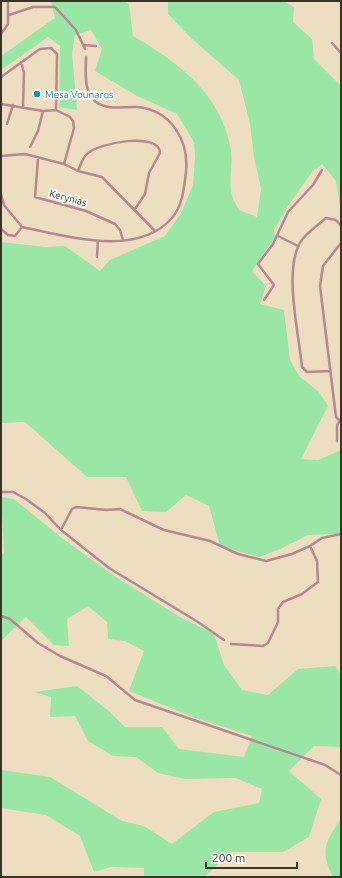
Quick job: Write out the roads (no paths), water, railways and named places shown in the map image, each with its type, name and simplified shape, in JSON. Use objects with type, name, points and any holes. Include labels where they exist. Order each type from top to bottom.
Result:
[{"type":"street","points":[[1,34],[8,24],[10,15],[8,1]]},
{"type":"street","points":[[10,15],[33,7],[55,7],[76,30],[85,47],[96,46]]},
{"type":"street","points":[[332,43],[341,53]]},
{"type":"street","points":[[1,77],[40,49],[51,48],[57,54],[56,110]]},
{"type":"street","points":[[1,194],[4,206],[22,228],[98,241],[123,240],[155,231],[166,225],[174,215],[183,194],[186,154],[182,140],[171,122],[149,110],[138,107],[110,108],[97,102],[89,94],[85,78],[86,57]]},
{"type":"street","points":[[21,62],[24,74],[23,107]]},
{"type":"street","points":[[1,104],[43,111],[56,110],[64,112],[73,122],[74,128],[64,164]]},
{"type":"street","points":[[7,124],[13,105]]},
{"type":"street","points":[[30,147],[38,131],[43,111]]},
{"type":"street","points":[[78,171],[87,154],[105,144],[132,140],[156,145],[159,148],[160,153],[149,173],[145,194],[135,210]]},
{"type":"street","points":[[1,156],[25,154],[38,159],[64,164],[78,171],[102,177],[107,180],[155,231]]},
{"type":"street","name":"Kerynias","points":[[38,159],[35,197],[86,211],[115,224],[120,230],[123,240]]},
{"type":"street","points":[[264,300],[274,284],[258,264],[278,236],[288,212],[296,201],[313,185],[322,170]]},
{"type":"street","points":[[330,371],[307,372],[302,367],[292,280],[293,264],[298,246],[326,218],[336,220],[341,226]]},
{"type":"street","points":[[1,229],[8,235],[15,236],[22,228]]},
{"type":"street","points":[[278,236],[298,246]]},
{"type":"street","points":[[97,257],[98,241]]},
{"type":"street","points":[[337,441],[337,425],[340,422],[336,417],[320,286],[321,274],[324,266],[341,243]]},
{"type":"street","points":[[1,492],[13,492],[26,499],[45,513],[61,530],[109,568],[198,622],[224,640]]},
{"type":"street","points":[[61,530],[72,509],[76,507],[107,510],[120,509],[164,530],[210,541],[238,554],[266,561],[292,554],[310,546],[322,538],[341,534]]},
{"type":"street","points":[[231,644],[263,646],[268,643],[278,622],[278,609],[283,602],[302,594],[318,582],[317,561],[310,546]]},
{"type":"street","points":[[1,616],[10,619],[38,642],[60,656],[106,676],[135,700],[325,765],[341,775]]},
{"type":"place","name":"Mesa Vounaros","points":[[37,94]]}]
